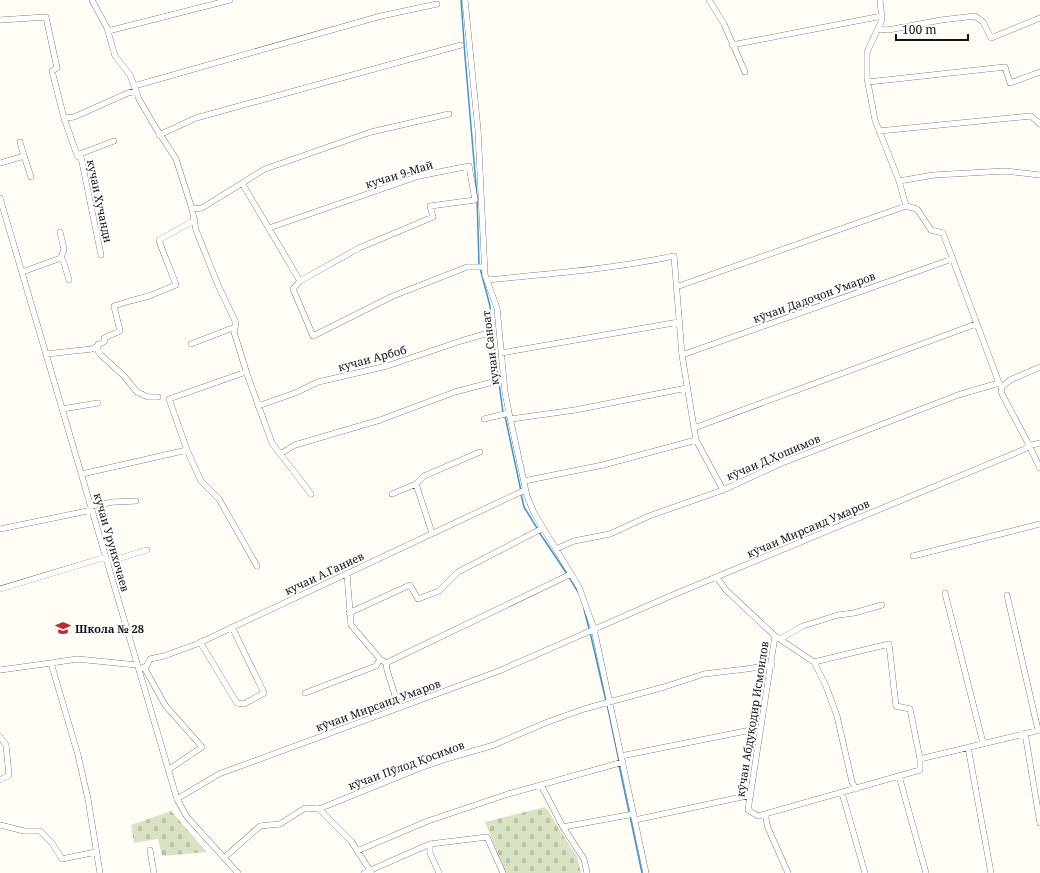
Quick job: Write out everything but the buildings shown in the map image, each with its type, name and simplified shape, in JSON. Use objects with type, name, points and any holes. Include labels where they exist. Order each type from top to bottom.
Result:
[{"type":"street","points":[[92,0],[108,31],[115,56],[130,75],[135,89],[159,135],[176,159],[192,208],[196,230],[218,285],[236,323],[234,332],[246,372],[272,443],[311,494]]},
{"type":"street","points":[[108,31],[230,0]]},
{"type":"street","name":"кучаи Саноат","points":[[466,0],[478,130],[482,267],[497,308],[501,353],[500,380],[505,414],[511,420],[524,481],[522,491],[534,513],[540,530],[556,549],[569,575],[579,587],[591,631],[646,873]]},
{"type":"street","points":[[709,0],[724,24],[744,72]]},
{"type":"street","points":[[880,0],[882,20],[867,52],[868,82],[875,120],[899,181],[906,206]]},
{"type":"street","points":[[64,118],[74,117],[135,89],[381,16],[436,4]]},
{"type":"street","points":[[732,45],[882,16]]},
{"type":"street","points":[[878,29],[888,30],[941,20],[975,16],[983,22],[991,38],[1040,18]]},
{"type":"street","name":"кучаи Хучанди","points":[[0,20],[46,17],[57,68],[52,71],[64,118],[78,158],[82,157],[87,190],[101,255]]},
{"type":"street","points":[[159,135],[196,118],[461,45]]},
{"type":"street","points":[[868,82],[1005,66],[1010,83],[1040,72]]},
{"type":"street","points":[[192,208],[202,208],[265,169],[371,132],[449,114]]},
{"type":"street","points":[[879,131],[1031,116],[1040,124]]},
{"type":"street","points":[[77,155],[114,141]]},
{"type":"street","points":[[20,142],[31,177]]},
{"type":"street","points":[[0,163],[24,156]]},
{"type":"street","name":"кучаи 9-Май","points":[[269,228],[419,176],[469,166],[475,200],[430,206],[433,217],[359,248],[300,281]]},
{"type":"street","points":[[899,181],[934,175],[1005,171],[1040,175]]},
{"type":"street","points":[[242,183],[300,281],[293,289],[313,336],[393,296],[467,267],[482,267]]},
{"type":"street","name":"кучаи Урунхочаев","points":[[0,198],[140,667],[177,799],[187,818],[238,873]]},
{"type":"street","points":[[676,287],[906,206],[917,209],[931,230],[942,233],[1000,385],[1000,392],[1040,468]]},
{"type":"street","points":[[46,354],[92,349],[105,341],[104,338],[120,331],[114,306],[130,300],[149,296],[176,285],[168,263],[165,260],[159,240],[195,220]]},
{"type":"street","points":[[60,232],[64,249],[61,258],[69,280]]},
{"type":"street","points":[[487,280],[573,272],[674,256],[682,355],[696,440],[723,490]]},
{"type":"street","points":[[22,272],[61,258]]},
{"type":"street","name":"кӯчаи Дадоҷон Умаров","points":[[682,355],[952,259]]},
{"type":"street","points":[[501,353],[679,322]]},
{"type":"street","points":[[694,428],[976,324]]},
{"type":"street","points":[[191,344],[235,327]]},
{"type":"street","name":"кучаи Арбоб","points":[[258,406],[295,393],[318,382],[387,366],[492,332]]},
{"type":"street","points":[[98,344],[98,351],[101,356],[124,376],[137,392],[148,397],[158,397]]},
{"type":"street","name":"кӯчаи Д.Ҳошимов","points":[[556,549],[574,541],[610,534],[649,516],[723,490],[782,463],[958,395],[1000,385],[1040,367]]},
{"type":"street","points":[[246,372],[169,399],[187,450],[201,481],[219,500],[256,566]]},
{"type":"street","points":[[280,454],[295,445],[380,420],[455,392],[500,380]]},
{"type":"street","points":[[511,420],[575,410],[687,388]]},
{"type":"street","points":[[62,409],[98,403]]},
{"type":"street","points":[[484,419],[505,414]]},
{"type":"street","points":[[524,481],[603,465],[696,440]]},
{"type":"street","name":"кӯчаи Мирсаид Умаров","points":[[177,799],[219,774],[499,671],[718,577],[1025,449],[1028,446],[1040,443]]},
{"type":"street","points":[[82,474],[187,450]]},
{"type":"street","points":[[392,494],[416,484],[424,476],[480,452]]},
{"type":"street","points":[[416,484],[432,534]]},
{"type":"street","name":"кучаи А.Ганиев","points":[[140,667],[146,667],[150,659],[164,656],[200,642],[522,491]]},
{"type":"street","points":[[0,529],[113,502],[136,502]]},
{"type":"street","points":[[913,556],[1040,524]]},
{"type":"street","points":[[349,613],[410,585],[418,599],[439,591],[458,572],[540,530]]},
{"type":"street","points":[[0,589],[147,550]]},
{"type":"street","points":[[347,574],[351,625],[380,660],[386,663]]},
{"type":"street","points":[[386,663],[569,575]]},
{"type":"street","name":"кӯчаи Абдуқодир Исмоилов","points":[[718,577],[725,589],[778,637],[814,662],[826,686],[837,716],[852,782],[856,789]]},
{"type":"street","points":[[945,593],[983,743]]},
{"type":"street","points":[[920,759],[1039,730],[1007,595]]},
{"type":"street","points":[[778,637],[803,626],[838,615],[854,613],[882,605]]},
{"type":"street","points":[[200,642],[237,703],[244,704],[264,693],[232,627]]},
{"type":"street","name":"кӯчаи Абдуқодир Исмоилов","points":[[765,814],[758,816],[748,810],[778,637]]},
{"type":"street","points":[[788,873],[768,828],[765,814],[920,770],[920,759],[910,709],[896,706],[889,644],[814,662]]},
{"type":"street","points":[[0,670],[77,659],[140,667],[165,705],[202,747],[168,770]]},
{"type":"street","points":[[305,693],[376,666],[380,660]]},
{"type":"street","points":[[51,663],[78,755],[88,799],[100,873]]},
{"type":"street","points":[[386,663],[399,708]]},
{"type":"street","name":"кӯчаи Пӯлод Қосимов","points":[[224,858],[260,826],[280,824],[305,808],[319,809],[446,758],[494,745],[545,723],[607,702],[664,688],[704,674],[772,665]]},
{"type":"street","points":[[357,851],[428,821],[508,794],[621,761],[762,728]]},
{"type":"street","points":[[1025,733],[1040,823]]},
{"type":"street","points":[[0,737],[6,745],[9,775],[0,780]]},
{"type":"street","points":[[968,747],[990,873]]},
{"type":"street","points":[[899,776],[926,873]]},
{"type":"street","points":[[541,785],[562,827],[584,859],[587,873]]},
{"type":"street","points":[[842,792],[864,873]]},
{"type":"street","points":[[562,827],[634,817],[751,795]]},
{"type":"street","points":[[319,809],[351,841],[371,871]]},
{"type":"street","points":[[0,825],[24,831],[40,831],[52,843],[62,859],[96,852]]},
{"type":"street","points":[[364,873],[430,844],[487,837],[503,873]]},
{"type":"street","points":[[430,844],[430,853],[439,873]]},
{"type":"street","points":[[150,850],[154,873]]},
{"type":"green space","points":[[545,807],[577,856],[581,873],[506,873],[485,822]]},
{"type":"green space","points":[[171,811],[207,852],[162,856],[158,839],[134,843],[131,825]]},
{"type":"waterway","points":[[461,0],[477,197],[479,265]]},
{"type":"waterway","points":[[480,268],[490,306],[498,379]]},
{"type":"waterway","points":[[499,383],[503,413]]},
{"type":"waterway","points":[[505,416],[521,491]]},
{"type":"waterway","points":[[521,494],[524,507],[537,528]]},
{"type":"waterway","points":[[539,532],[567,574]]},
{"type":"waterway","points":[[569,577],[578,592]]},
{"type":"waterway","points":[[584,609],[589,629]]},
{"type":"waterway","points":[[590,632],[606,701]]},
{"type":"waterway","points":[[607,704],[619,761]]},
{"type":"waterway","points":[[619,765],[629,812]]},
{"type":"waterway","points":[[630,816],[642,873]]},
{"type":"place","name":"Школа № 28","points":[[63,628]]}]
